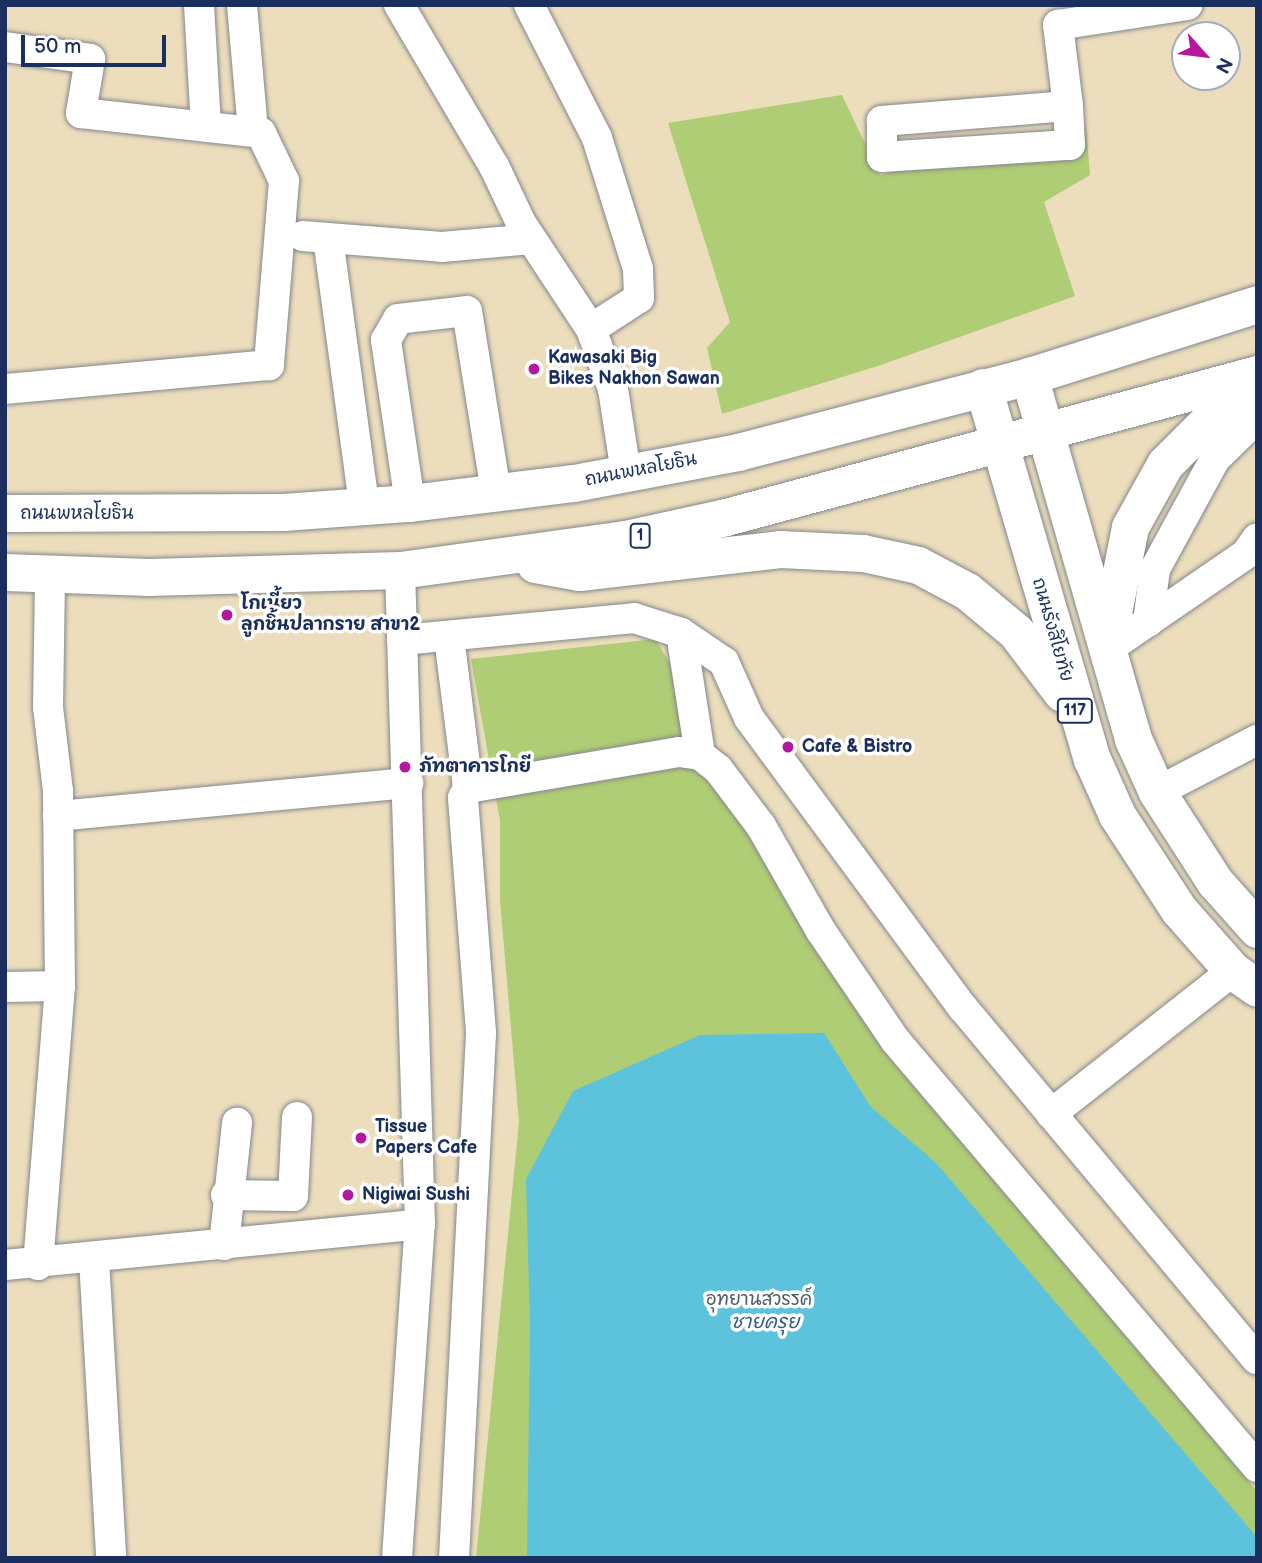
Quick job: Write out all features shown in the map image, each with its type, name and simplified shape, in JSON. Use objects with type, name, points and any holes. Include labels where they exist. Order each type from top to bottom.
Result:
[{"type":"main road","name":"ถนนพหลโยธิน","points":[[5,513],[201,513],[364,506],[410,503],[626,473],[738,452],[1029,376],[1257,304]]},
{"type":"main road","name":"1","points":[[5,572],[149,577],[400,570],[501,559],[726,517],[1257,373]]},
{"type":"main road","name":"117","points":[[1029,376],[1105,651],[1133,739],[1157,792],[1215,882],[1257,929]]},
{"type":"main road","name":"ถนนรังสิโยทัย","points":[[983,387],[1075,710],[1117,815],[1179,910],[1245,980]]},
{"type":"main road","points":[[1105,651],[1130,527],[1165,464],[1214,415],[1257,387]]},
{"type":"main road","points":[[501,559],[579,572],[780,548],[863,553],[918,565],[967,591],[1016,632],[1075,710]]},
{"type":"street","points":[[199,5],[206,127]]},
{"type":"street","points":[[242,5],[253,132]]},
{"type":"street","points":[[399,5],[531,239],[591,329],[613,389],[626,473]]},
{"type":"street","points":[[529,5],[597,138],[638,269],[639,298],[591,329]]},
{"type":"street","points":[[1068,106],[882,121],[882,157],[1070,145],[1068,106],[1058,25],[1187,5]]},
{"type":"street","points":[[5,35],[99,49]]},
{"type":"street","points":[[5,47],[90,59],[81,113],[261,133],[284,181],[269,365],[5,389]]},
{"type":"street","points":[[364,506],[316,237],[442,247],[531,239]]},
{"type":"street","points":[[410,503],[386,340],[398,319],[467,311],[496,492]]},
{"type":"street","points":[[1147,622],[1155,569],[1215,459],[1257,418]]},
{"type":"street","points":[[1105,651],[1246,554],[1257,538]]},
{"type":"street","points":[[397,1558],[420,1224],[400,570]]},
{"type":"street","points":[[38,1265],[60,985],[58,817],[48,707],[50,575]]},
{"type":"street","points":[[402,640],[634,618],[681,634],[724,662],[749,718],[962,1008],[1257,1359]]},
{"type":"street","points":[[681,634],[699,755]]},
{"type":"street","points":[[449,637],[468,788],[463,798],[481,1034],[454,1558]]},
{"type":"street","points":[[1157,792],[1257,740]]},
{"type":"street","points":[[468,788],[679,752],[699,755],[718,769],[761,826],[821,931],[895,1040],[1257,1467]]},
{"type":"street","points":[[58,817],[408,783]]},
{"type":"street","points":[[1051,1114],[1245,980]]},
{"type":"street","points":[[5,987],[60,985]]},
{"type":"street","points":[[226,1195],[293,1196],[297,1117]]},
{"type":"street","points":[[224,1245],[226,1195],[237,1123]]},
{"type":"street","points":[[5,1265],[38,1265],[420,1224]]},
{"type":"street","points":[[94,1259],[111,1558]]},
{"type":"green space","points":[[842,95],[880,175],[1086,126],[1090,175],[1044,202],[1075,296],[878,366],[722,414],[707,348],[730,322],[668,123]]},
{"type":"green space","name":"ชายครุย","points":[[656,639],[883,1050],[1257,1491],[1257,1558],[476,1558],[519,1122],[500,900],[500,821],[471,659]]},
{"type":"water","name":"ชายครุย","points":[[824,1033],[871,1107],[936,1163],[1257,1537],[1257,1558],[527,1558],[530,1327],[526,1179],[573,1091],[700,1035]]},
{"type":"place","name":"Kawasaki Big Bikes Nakhon Sawan","points":[[534,369]]},
{"type":"place","name":"โกเนี้ยว ลูกชิ้นปลากราย สาขา2","points":[[227,615]]},
{"type":"place","name":"Cafe & Bistro","points":[[788,747]]},
{"type":"place","name":"ภัทตาคารโกยี","points":[[405,767]]},
{"type":"place","name":"Tissue Papers Cafe","points":[[361,1138]]},
{"type":"place","name":"Nigiwai Sushi","points":[[348,1195]]},
{"type":"park label","name":"อุทยานสวรรค์","points":[[759,1300]]}]
